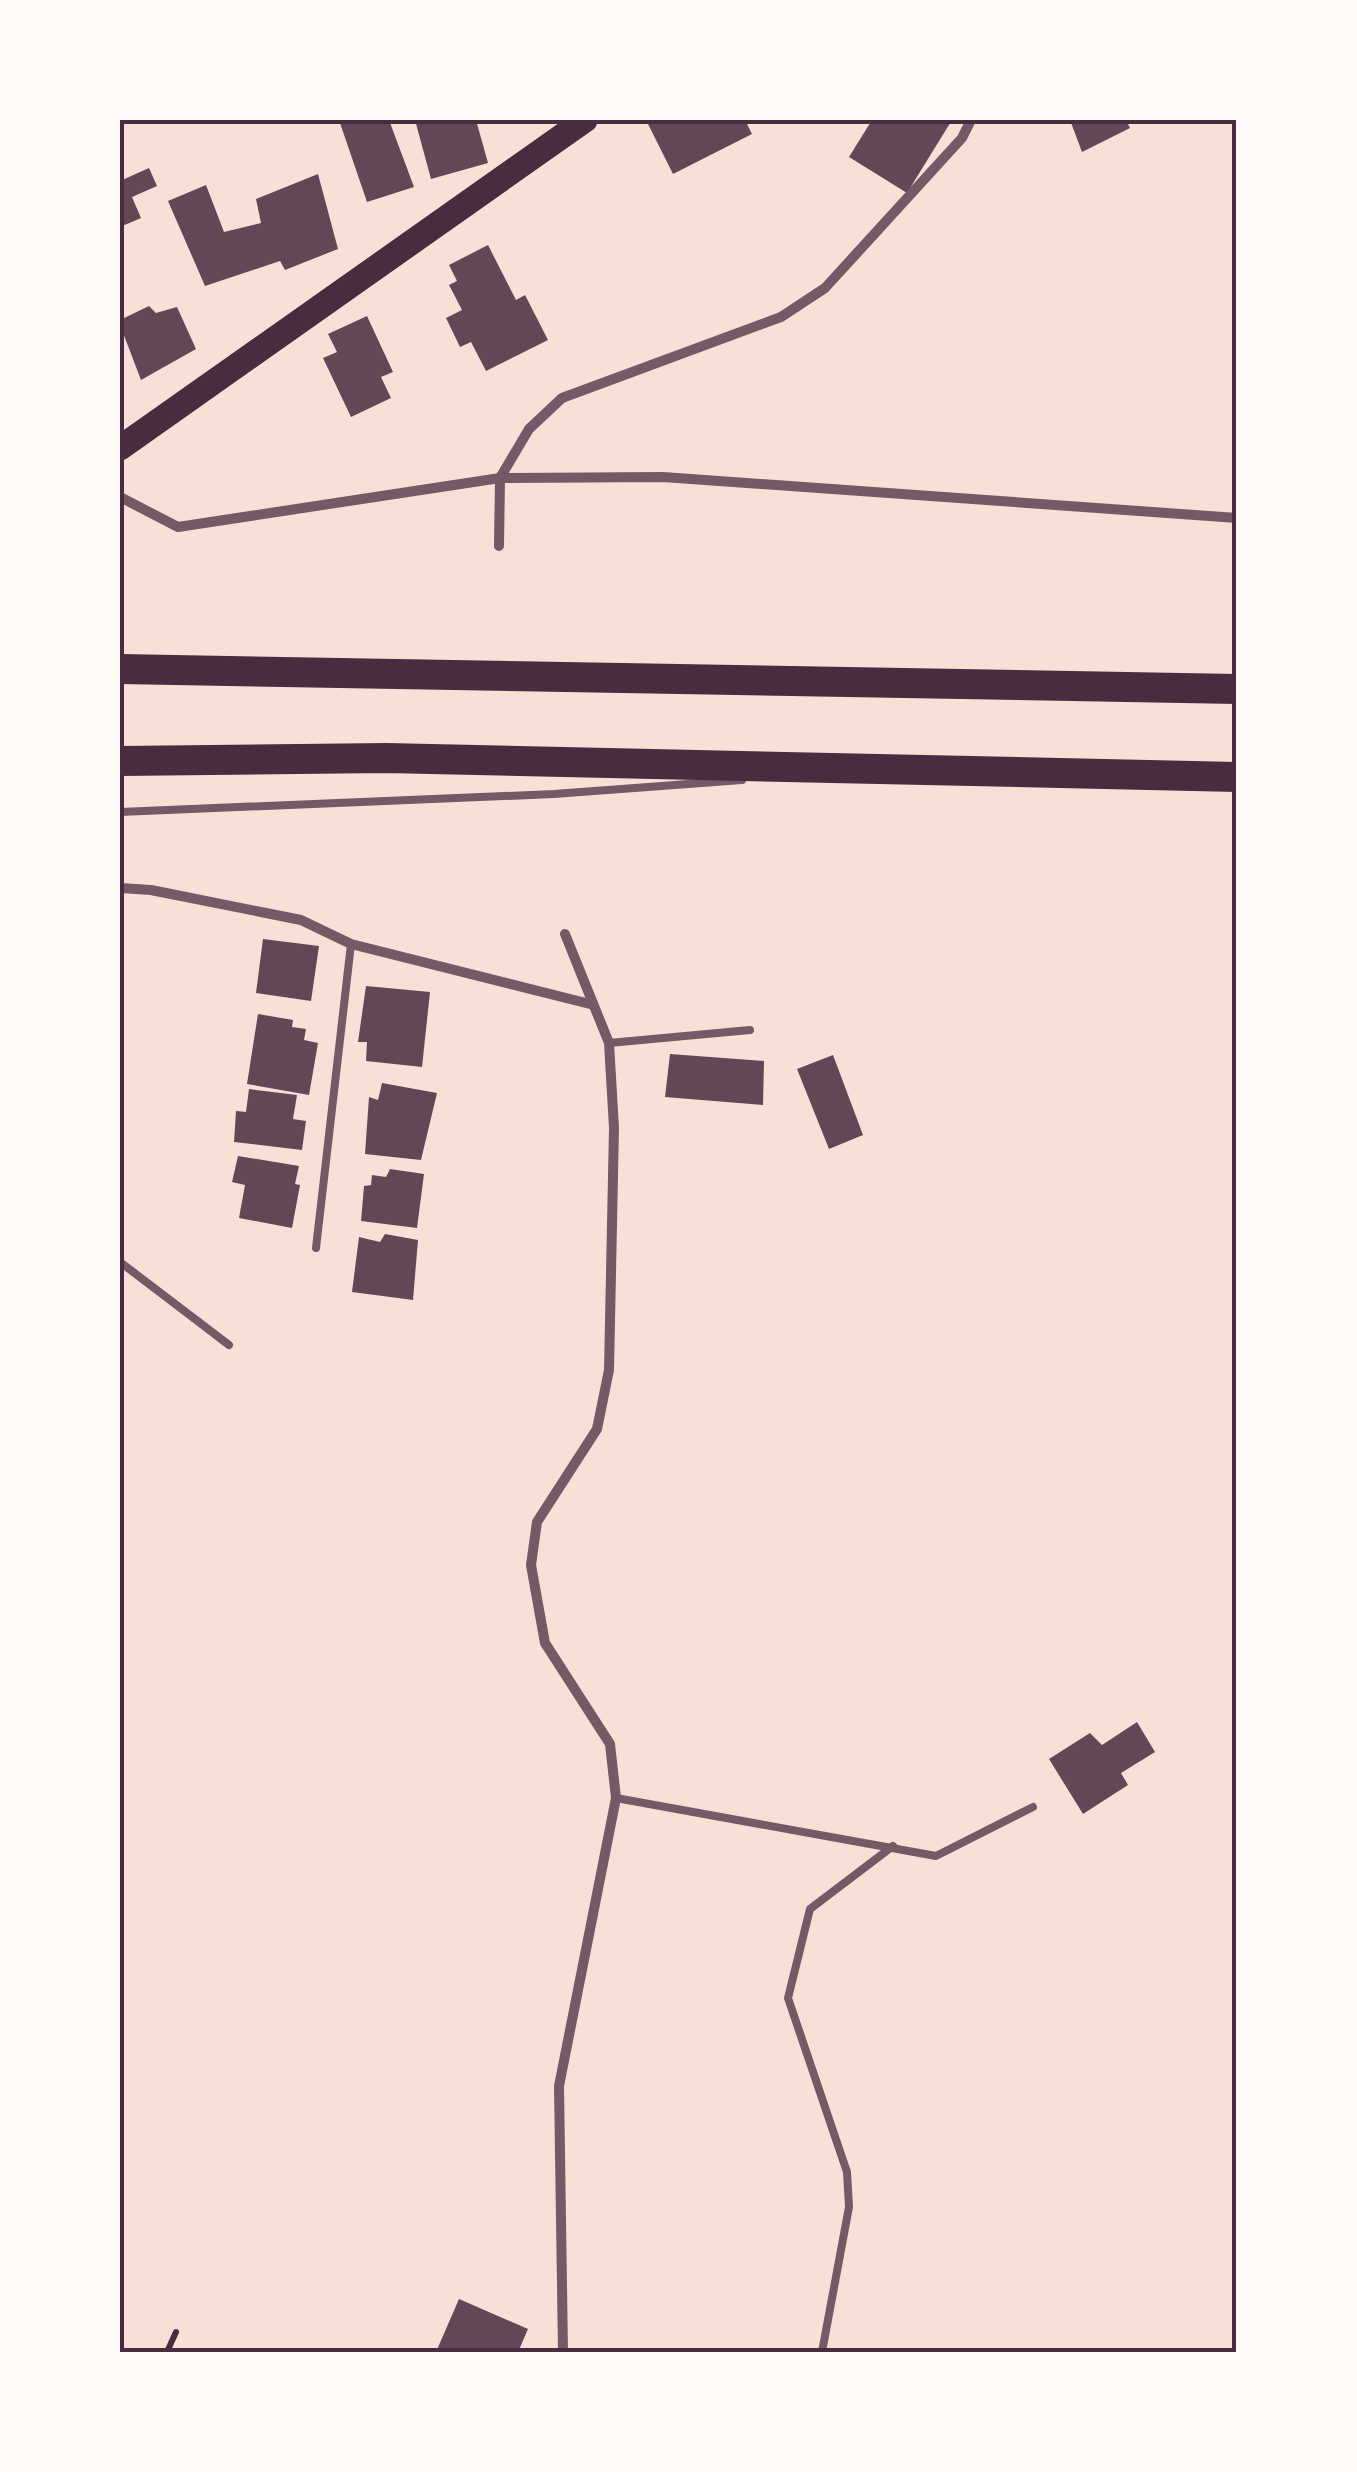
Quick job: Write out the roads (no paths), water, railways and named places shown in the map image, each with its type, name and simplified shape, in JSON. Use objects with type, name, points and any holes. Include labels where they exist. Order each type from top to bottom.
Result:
[{"type":"highway","points":[[120,670],[1237,690]]},
{"type":"highway","points":[[120,761],[386,758],[1237,776]]},
{"type":"main road","points":[[120,448],[585,120]]},
{"type":"street","points":[[498,546],[500,478],[529,429],[562,398],[782,317],[825,288],[962,138],[971,120]]},
{"type":"street","points":[[120,497],[178,528],[500,478],[663,477],[1237,518]]},
{"type":"street","points":[[120,888],[151,890],[302,920],[351,944],[590,1004]]},
{"type":"street","points":[[563,2352],[560,2086],[616,1798],[610,1744],[545,1643],[532,1565],[537,1522],[598,1429],[609,1370],[614,1128],[609,1043],[590,1004],[565,934]]},
{"type":"lane","points":[[769,778],[906,769]]},
{"type":"lane","points":[[120,812],[554,794],[750,780]]},
{"type":"lane","points":[[316,1248],[351,944]]},
{"type":"lane","points":[[609,1043],[750,1030]]},
{"type":"lane","points":[[120,1262],[229,1345]]},
{"type":"lane","points":[[616,1798],[936,1856],[1033,1807]]},
{"type":"lane","points":[[822,2352],[848,2207],[847,2172],[788,1998],[810,1909],[893,1846]]}]
